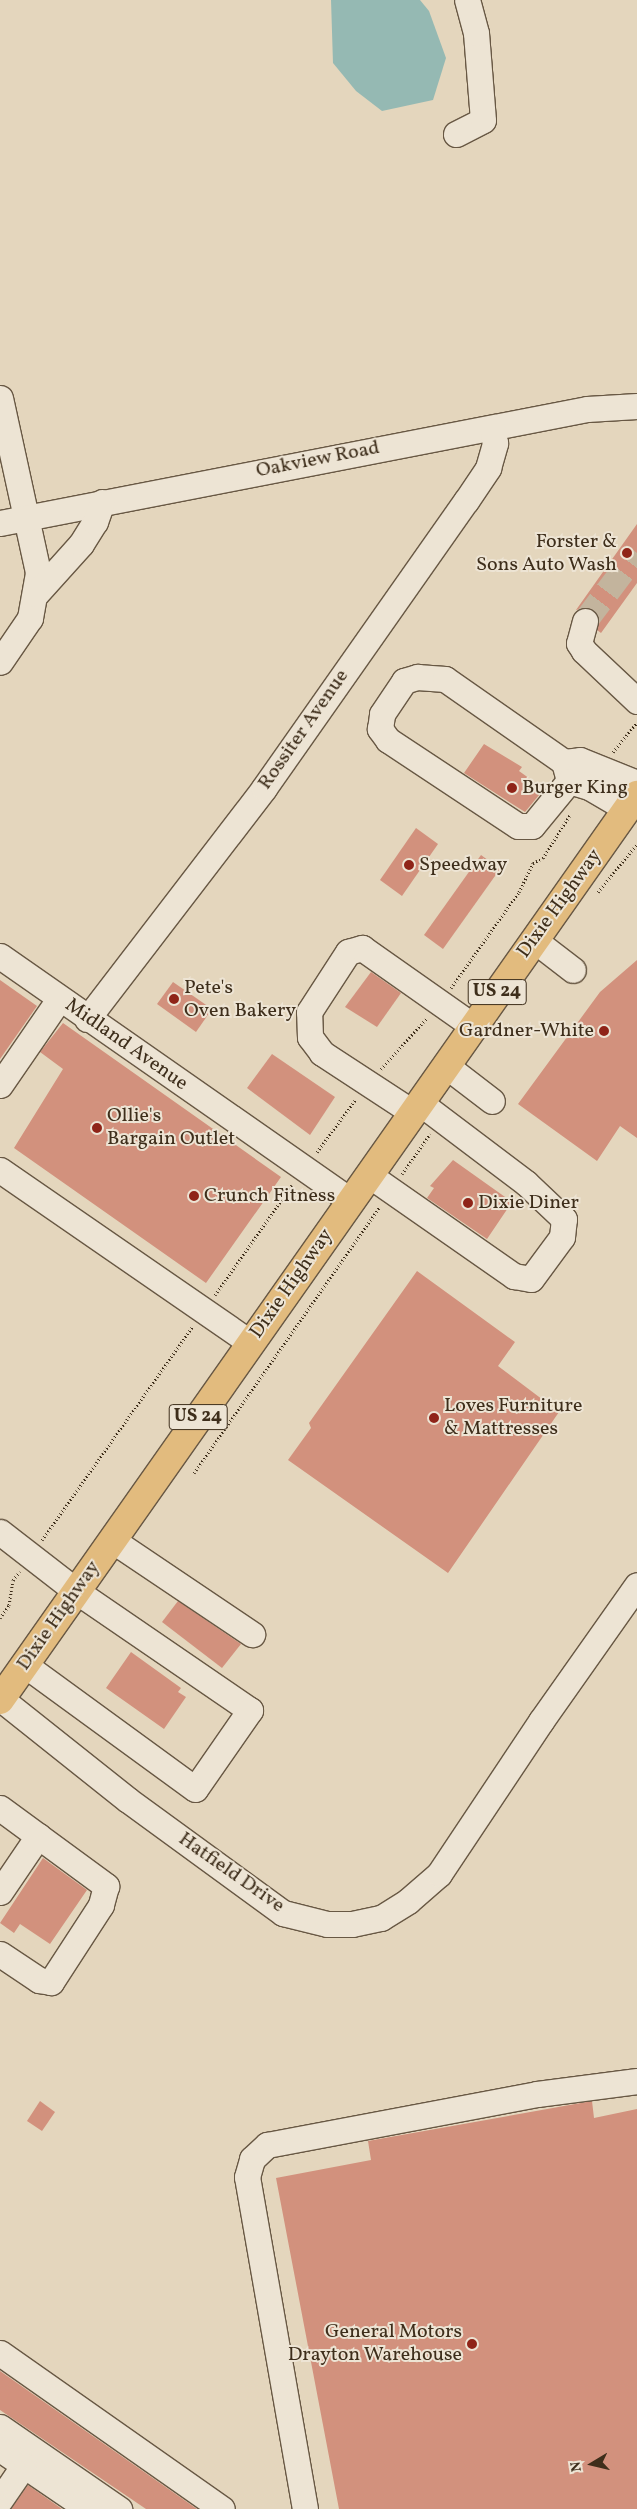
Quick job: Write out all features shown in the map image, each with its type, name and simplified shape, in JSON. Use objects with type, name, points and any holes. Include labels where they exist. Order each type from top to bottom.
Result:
[{"type":"main road","name":"Dixie Highway","points":[[1,1700],[415,1107],[568,893],[603,874],[634,810]]},
{"type":"street","points":[[456,134],[483,120],[476,33],[467,0]]},
{"type":"street","points":[[0,398],[38,572],[36,594],[30,618],[0,662]]},
{"type":"street","name":"Oakview Road","points":[[0,524],[102,502],[587,409],[637,406]]},
{"type":"street","name":"Rossiter Avenue","points":[[87,1019],[264,788],[466,502],[488,468],[495,443],[492,428]]},
{"type":"street","points":[[36,594],[81,544],[95,522],[102,502]]},
{"type":"street","points":[[585,620],[580,643],[584,651],[637,701]]},
{"type":"street","points":[[580,775],[532,826],[518,826],[388,740],[380,729],[382,714],[404,681],[417,677],[445,679],[580,775],[634,810]]},
{"type":"street","points":[[580,775],[637,783]]},
{"type":"street","points":[[534,940],[572,970]]},
{"type":"street","points":[[368,1175],[514,1276],[531,1279],[562,1237],[564,1219],[526,1182],[415,1107],[373,1087],[322,1053],[310,1037],[309,1012],[348,952],[362,948],[473,1026]]},
{"type":"street","name":"Midland Avenue","points":[[0,956],[87,1019],[351,1201]]},
{"type":"street","points":[[0,1085],[59,999]]},
{"type":"street","points":[[445,1065],[492,1101]]},
{"type":"street","points":[[0,1170],[251,1343]]},
{"type":"street","points":[[0,1532],[76,1591],[250,1710],[194,1789],[25,1665]]},
{"type":"street","points":[[112,1540],[252,1634]]},
{"type":"street","name":"Hatfield Drive","points":[[1,1700],[128,1800],[283,1913],[327,1924],[352,1924],[381,1918],[408,1901],[439,1874],[541,1721],[637,1585]]},
{"type":"street","points":[[0,1808],[106,1886],[105,1897],[51,1982],[39,1980],[0,1954]]},
{"type":"street","points":[[0,1892],[38,1836]]},
{"type":"street","points":[[305,2509],[247,2177],[252,2159],[267,2145],[537,2094],[637,2081]]},
{"type":"street","points":[[0,2353],[222,2509]]},
{"type":"street","points":[[0,2427],[120,2509]]},
{"type":"street","points":[[0,2449],[24,2466],[58,2501],[88,2509]]},
{"type":"street","points":[[0,2500],[24,2466]]},
{"type":"path","points":[[0,1618],[9,1605],[13,1580],[304,1169],[443,1006],[519,892],[533,864],[543,858],[580,775],[637,721]]},
{"type":"path","points":[[194,1473],[434,1128]]},
{"type":"water","points":[[331,0],[420,0],[429,11],[446,58],[433,100],[382,111],[356,91],[333,63]]},
{"type":"building","name":"Forster & Sons Auto Wash","points":[[637,524],[637,583],[601,633],[597,630],[599,618],[595,611],[588,607],[576,610]]},
{"type":"building","points":[[484,744],[522,767],[519,771],[544,789],[525,812],[464,773]]},
{"type":"building","points":[[416,828],[438,844],[402,896],[380,880]]},
{"type":"building","points":[[481,855],[500,869],[443,949],[424,935]]},
{"type":"building","name":"Gardner-White","points":[[637,960],[637,1138],[620,1126],[597,1161],[518,1104],[600,992]]},
{"type":"building","points":[[371,972],[401,993],[377,1027],[345,1007]]},
{"type":"building","points":[[0,980],[37,1006],[0,1059]]},
{"type":"building","points":[[173,982],[212,1009],[196,1032],[157,1004]]},
{"type":"building","points":[[63,1023],[281,1177],[206,1283],[14,1148],[63,1069],[40,1052]]},
{"type":"building","points":[[272,1054],[335,1097],[310,1135],[247,1088]]},
{"type":"building","name":"Dixie Diner","points":[[453,1160],[512,1202],[487,1239],[427,1198],[434,1188],[430,1186]]},
{"type":"building","name":"Loves Furniture & Mattresses","points":[[417,1271],[515,1342],[498,1366],[559,1412],[448,1573],[288,1460],[311,1428],[309,1423]]},
{"type":"building","points":[[178,1601],[241,1644],[222,1668],[162,1622]]},
{"type":"building","points":[[131,1652],[181,1688],[178,1692],[186,1697],[164,1729],[106,1688]]},
{"type":"building","points":[[43,1858],[87,1890],[50,1944],[20,1924],[14,1933],[0,1923]]},
{"type":"building","points":[[40,2101],[55,2112],[42,2131],[27,2121]]},
{"type":"building","name":"General Motors Drayton Warehouse","points":[[592,2101],[594,2118],[637,2109],[637,2509],[339,2509],[276,2178],[371,2160],[368,2141]]},
{"type":"building","points":[[0,2371],[197,2509],[146,2509],[0,2410]]},
{"type":"building","points":[[28,2485],[62,2509],[11,2509]]},
{"type":"tunnel","points":[[585,621],[637,552]]},
{"type":"place","name":"Forster & Sons Auto Wash","points":[[627,553]]},
{"type":"place","name":"Burger King","points":[[512,788]]},
{"type":"place","name":"Speedway","points":[[409,865]]},
{"type":"place","name":"Pete's Oven Bakery","points":[[174,999]]},
{"type":"place","name":"Gardner-White","points":[[604,1031]]},
{"type":"place","name":"Ollie's Bargain Outlet","points":[[97,1128]]},
{"type":"place","name":"Crunch Fitness","points":[[194,1196]]},
{"type":"place","name":"Dixie Diner","points":[[468,1203]]},
{"type":"place","name":"Loves Furniture & Mattresses","points":[[434,1418]]},
{"type":"place","name":"General Motors Drayton Warehouse","points":[[472,2344]]}]
